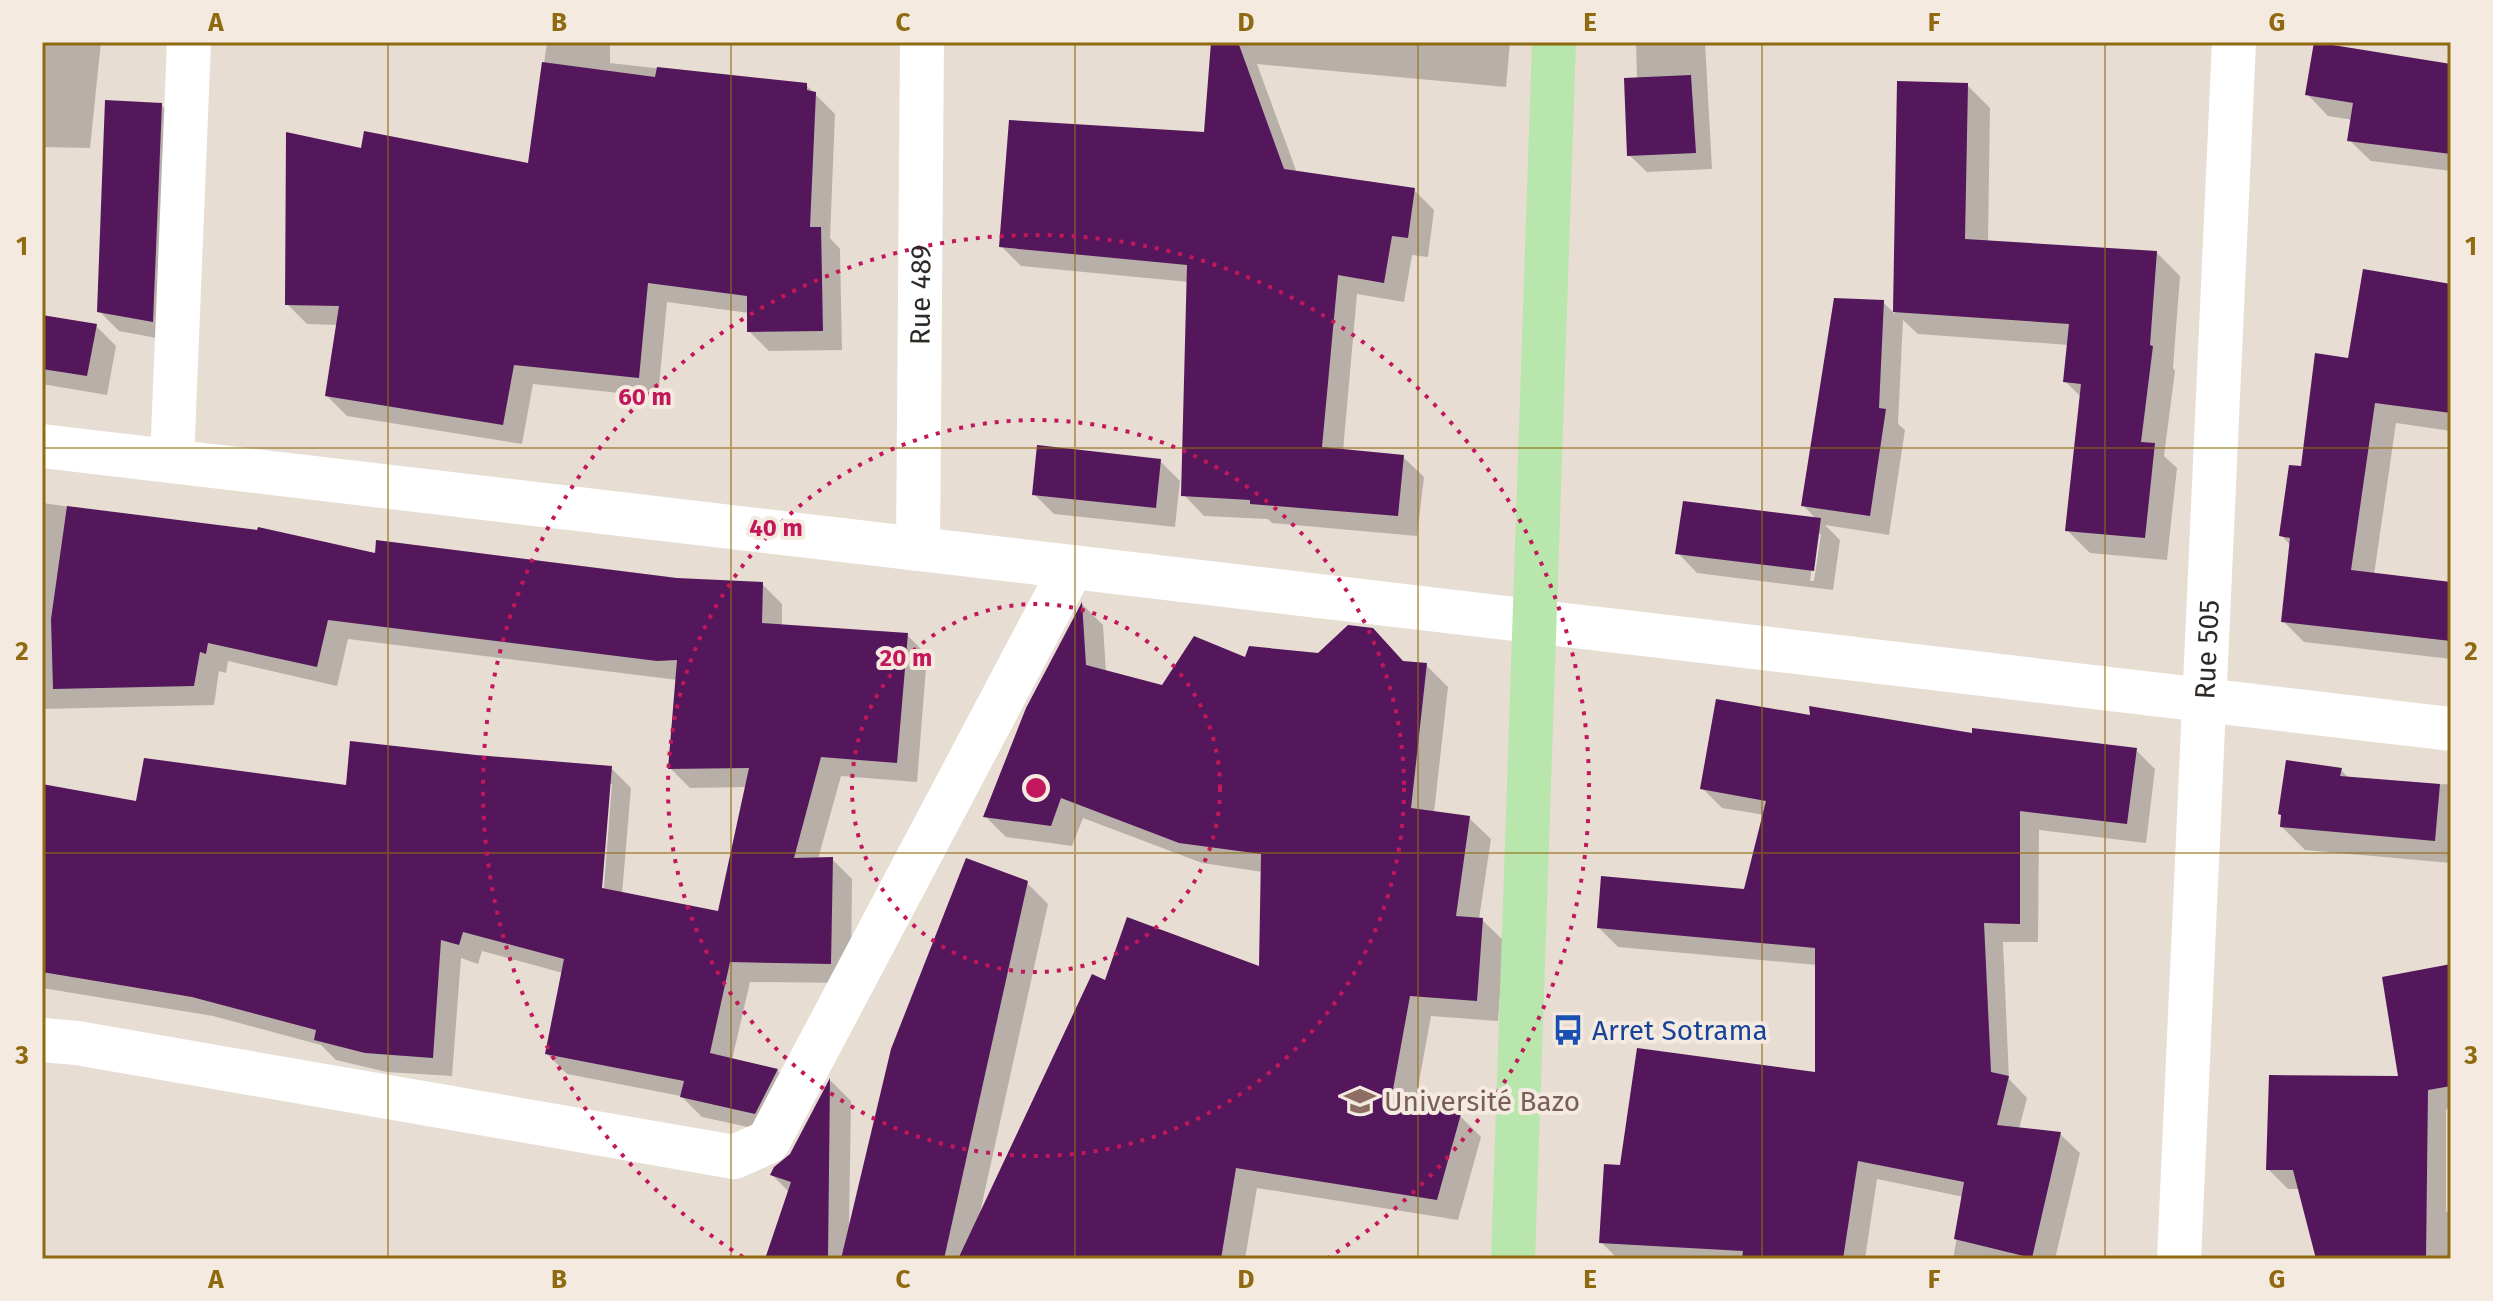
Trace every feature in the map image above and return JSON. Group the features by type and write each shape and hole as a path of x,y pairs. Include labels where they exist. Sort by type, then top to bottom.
{"main road":[{"path":"1513,1259 1554,42"}],"street":[{"path":"172,461 189,42"},
{"name":"Rue 489","path":"918,549 922,42"},
{"name":"Rue 505","path":"2179,1259 2234,42"},
{"path":"42,446 2451,729"},
{"path":"42,1040 77,1043 734,1157 768,1142 1072,567"}],"building":[{"path":"1211,42 1238,42 1284,169 1415,188 1408,238 1392,236 1384,283 1338,275 1322,447 1404,455 1398,516 1181,496 1187,265 999,247 1009,120 1204,132"},
{"path":"2314,42 2451,64 2451,154 2347,141 2353,103 2305,95"},
{"path":"542,62 655,77 657,67 807,83 807,90 816,92 810,227 821,227 823,331 747,332 747,296 648,283 639,378 514,365 503,425 325,396 339,306 285,305 286,132 361,148 364,131 528,163"},
{"path":"1691,75 1696,153 1627,156 1624,78"},
{"path":"1897,81 1968,83 1965,239 2157,251 2150,345 2153,346 2141,442 2155,443 2145,538 2065,531 2081,384 2063,382 2069,324 1893,312"},
{"path":"105,100 162,103 153,322 97,312"},
{"path":"2363,269 2451,284 2451,413 2375,403 2351,570 2451,582 2451,641 2281,622 2290,538 2279,536 2289,465 2301,466 2315,353 2348,358"},
{"path":"1834,298 1884,300 1879,408 1886,409 1870,516 1801,506"},
{"path":"42,315 97,324 87,376 42,369"},
{"path":"1037,445 1161,459 1156,508 1032,495"},
{"path":"1683,501 1821,518 1814,571 1675,554"},
{"path":"67,506 257,530 258,527 375,553 376,540 677,578 763,582 762,623 908,633 897,763 821,757 794,858 833,857 831,964 730,962 710,1053 778,1069 755,1114 680,1097 684,1081 545,1054 564,959 463,932 459,945 441,940 433,1058 365,1053 314,1040 316,1030 192,997 42,972 42,784 136,801 144,758 346,785 350,741 612,766 602,888 718,911 749,768 668,769 677,660 657,661 328,620 317,667 208,643 206,654 200,652 194,686 53,689 51,619"},
{"path":"1082,602 1086,665 1162,685 1194,636 1245,657 1249,646 1318,653 1348,625 1373,628 1403,661 1427,663 1411,808 1470,816 1456,916 1483,918 1477,1001 1410,996 1392,1095 1461,1114 1437,1200 1236,1168 1221,1259 958,1259 1092,974 1105,980 1127,917 1259,966 1261,854 1179,843 1061,798 1051,826 983,817 1026,708"},
{"path":"1716,699 1810,715 1809,706 1972,733 1972,728 2137,748 2127,824 2020,811 2020,924 1984,923 1991,1072 2009,1076 1997,1125 2061,1132 2032,1258 1954,1239 1964,1182 1858,1161 1843,1259 1742,1259 1743,1251 1599,1243 1604,1164 1620,1165 1637,1048 1815,1072 1815,948 1597,928 1601,876 1744,889 1766,801 1700,789"},
{"path":"2286,760 2342,768 2340,776 2440,784 2435,841 2280,827 2281,815 2278,814"},
{"path":"966,858 1028,881 944,1259 841,1259 891,1049"},
{"path":"2451,964 2451,1086 2428,1090 2426,1259 2316,1259 2293,1170 2266,1170 2269,1075 2398,1076 2382,977"},
{"path":"830,1078 828,1259 765,1259 791,1182 770,1175 774,1167 790,1154"}],"place":[{"name":"Arret Sotrama","path":"1568,1030"},
{"name":"Université Bazo","path":"1360,1101"}]}
